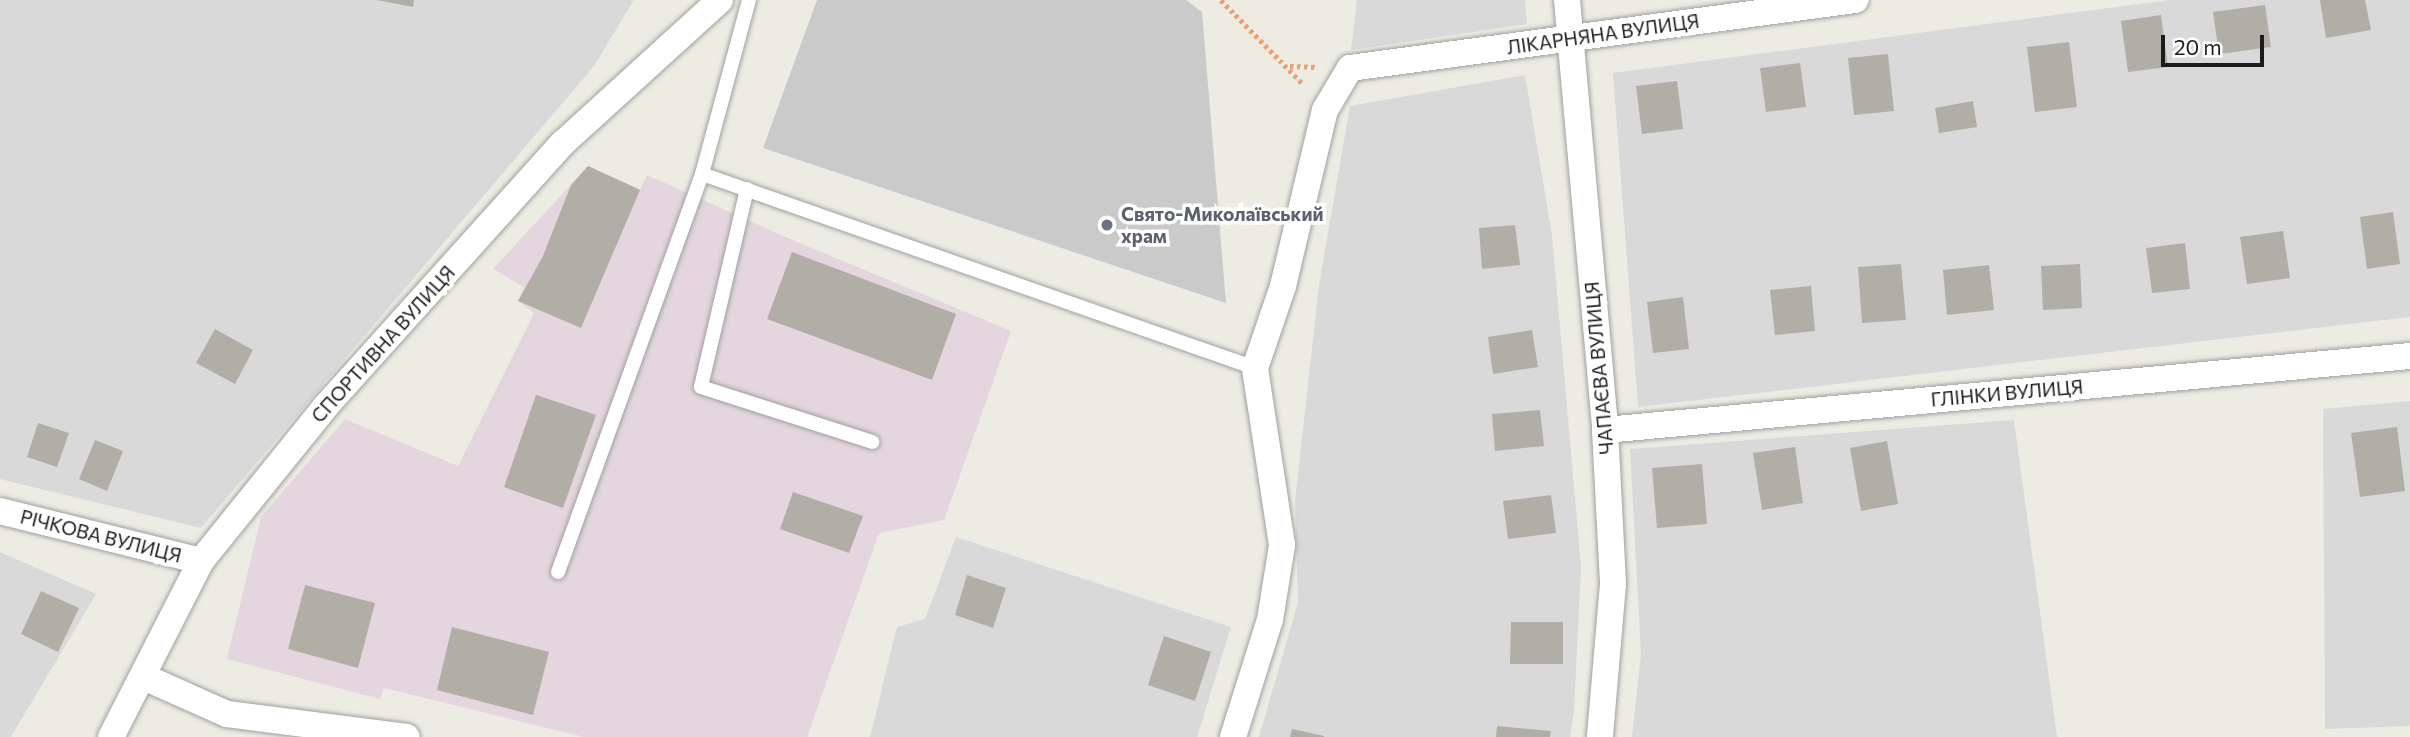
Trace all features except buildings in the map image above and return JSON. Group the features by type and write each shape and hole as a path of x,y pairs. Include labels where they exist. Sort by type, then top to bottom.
{"street":[{"name":"СПОРТИВНА ВУЛИЦЯ","path":"111,737 201,561 326,406 563,143 720,0"},
{"name":"ЧАПАЄВА ВУЛИЦЯ","path":"1567,0 1605,430 1613,583 1600,737"},
{"name":"ЛІКАРНЯНА ВУЛИЦЯ","path":"1325,110 1350,68 1855,0"},
{"path":"1233,737 1270,620 1282,545 1255,368 1283,286 1325,110"},
{"name":"ГЛІНКИ ВУЛИЦЯ","path":"1605,430 2410,356"},
{"name":"РІЧКОВА ВУЛИЦЯ","path":"0,511 201,561"},
{"path":"144,677 227,714 407,737"}],"lane":[{"path":"558,572 702,174 749,0"},
{"path":"702,174 1255,368"},
{"path":"747,189 701,387 872,442"}],"path":[{"path":"1221,0 1289,66 1325,110"}],"shaded area":[{"path":"0,0 634,0 594,66 201,528 0,479"},
{"name":"Свято-Миколаївський храм","path":"817,0 1186,0 1202,12 1226,303 763,148"},
{"path":"1357,0 1525,0 1527,24 1351,50"},
{"path":"2170,0 2410,0 2410,317 1638,407 1613,73"},
{"path":"1525,75 1552,235 1581,567 1574,712 1570,737 1259,737 1298,602 1295,501 1319,285 1350,106"},
{"path":"588,166 640,189 647,175 790,239 1011,331 944,520 879,533 807,737 584,737 384,688 380,699 227,659 261,517 345,419 458,466 534,313 518,301 524,287 493,269"},
{"path":"2410,401 2410,726 2325,729 2323,409"},
{"path":"2014,420 2057,737 1632,737 1641,654 1630,449"},
{"path":"956,537 1231,627 1197,737 870,737 897,627 925,619"},
{"path":"0,552 96,594 11,737 0,737"}],"place":[{"name":"Свято-Миколаївський храм","path":"1107,225"}]}
